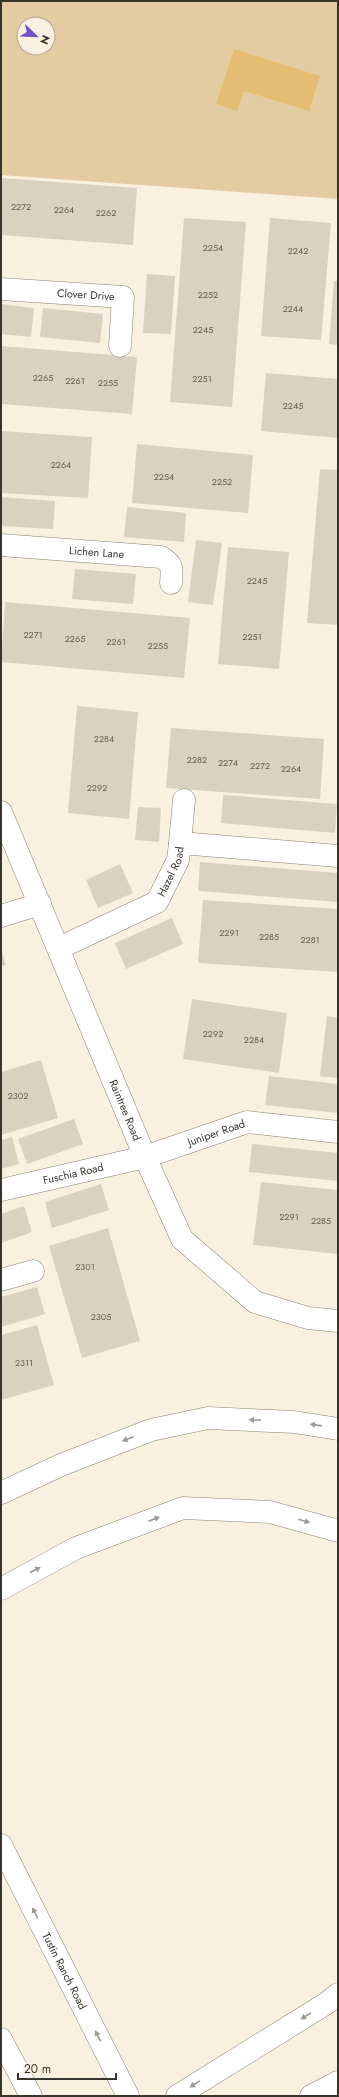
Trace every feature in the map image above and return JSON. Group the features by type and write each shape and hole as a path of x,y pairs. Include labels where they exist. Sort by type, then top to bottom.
{"main road":[{"name":"Clover Drive","path":"1,289 123,298 120,346"},
{"name":"Lichen Lane","path":"1,545 161,557 169,562 172,568 171,582"},
{"path":"180,843 184,800"},
{"name":"Raintree Road","path":"1,812 145,1157 182,1240 255,1302 308,1318 338,1322"},
{"name":"Hazel Road","path":"59,948 157,902 178,860 180,843 338,856"},
{"path":"1,916 40,904"},
{"name":"Juniper Road","path":"145,1157 247,1122 338,1132"},
{"name":"Fuschia Road","path":"1,1190 145,1157"},
{"path":"1,1280 33,1271"},
{"path":"1,1493 61,1465 151,1430 208,1418 294,1422 338,1428"},
{"path":"1,1589 76,1548 183,1508 270,1512 338,1531"},
{"name":"Tustin Ranch Road","path":"1,1845 128,2096"},
{"path":"177,2096 327,2003 338,1994"},
{"path":"1,2039 31,2096"},
{"path":"311,2096 338,2082"}],"shaded area":[{"path":"1,1 338,1 338,199 1,175"},
{"path":"234,49 320,76 309,111 244,91 237,111 216,104"}],"building":[{"path":"1,178 137,188 133,245 1,235"},
{"path":"184,218 246,222 232,407 170,402"},
{"path":"270,218 331,223 321,340 261,336"},
{"path":"147,274 175,276 171,334 143,333"},
{"path":"334,281 338,281 338,345 329,344"},
{"path":"1,304 34,308 31,337 1,334"},
{"path":"43,308 103,314 100,343 40,337"},
{"path":"1,346 137,357 132,414 1,404"},
{"path":"266,373 338,379 338,438 261,431"},
{"path":"1,431 92,437 88,498 1,493"},
{"path":"137,444 253,455 248,513 132,503"},
{"path":"320,469 338,470 338,625 307,623"},
{"path":"1,497 55,501 53,529 1,526"},
{"path":"127,507 186,513 184,542 124,537"},
{"path":"196,540 222,543 213,605 188,602"},
{"path":"228,547 289,552 279,669 218,664"},
{"path":"75,569 136,574 133,604 72,599"},
{"path":"5,602 190,618 184,678 1,662"},
{"path":"77,706 138,712 129,819 68,813"},
{"path":"171,728 324,739 320,799 166,788"},
{"path":"223,795 337,804 335,833 221,823"},
{"path":"138,807 161,808 159,842 135,840"},
{"path":"200,862 338,873 338,902 198,891"},
{"path":"120,864 133,893 98,908 86,880"},
{"path":"203,900 338,909 338,972 198,963"},
{"path":"172,918 183,944 126,969 115,943"},
{"path":"1,949 6,965 1,966"},
{"path":"192,999 287,1013 279,1073 183,1059"},
{"path":"327,1016 338,1018 338,1078 320,1076"},
{"path":"41,1060 58,1118 1,1135 1,1072"},
{"path":"269,1076 338,1084 338,1113 265,1105"},
{"path":"74,1119 83,1144 27,1164 18,1139"},
{"path":"12,1137 19,1164 1,1169 1,1140"},
{"path":"252,1144 338,1153 338,1181 249,1172"},
{"path":"261,1182 338,1190 338,1254 253,1245"},
{"path":"101,1184 109,1210 52,1228 45,1202"},
{"path":"24,1206 32,1232 1,1243 1,1214"},
{"path":"108,1228 140,1341 82,1358 49,1246"},
{"path":"37,1287 45,1314 1,1327 1,1297"},
{"path":"37,1325 54,1385 1,1400 1,1335"}]}
